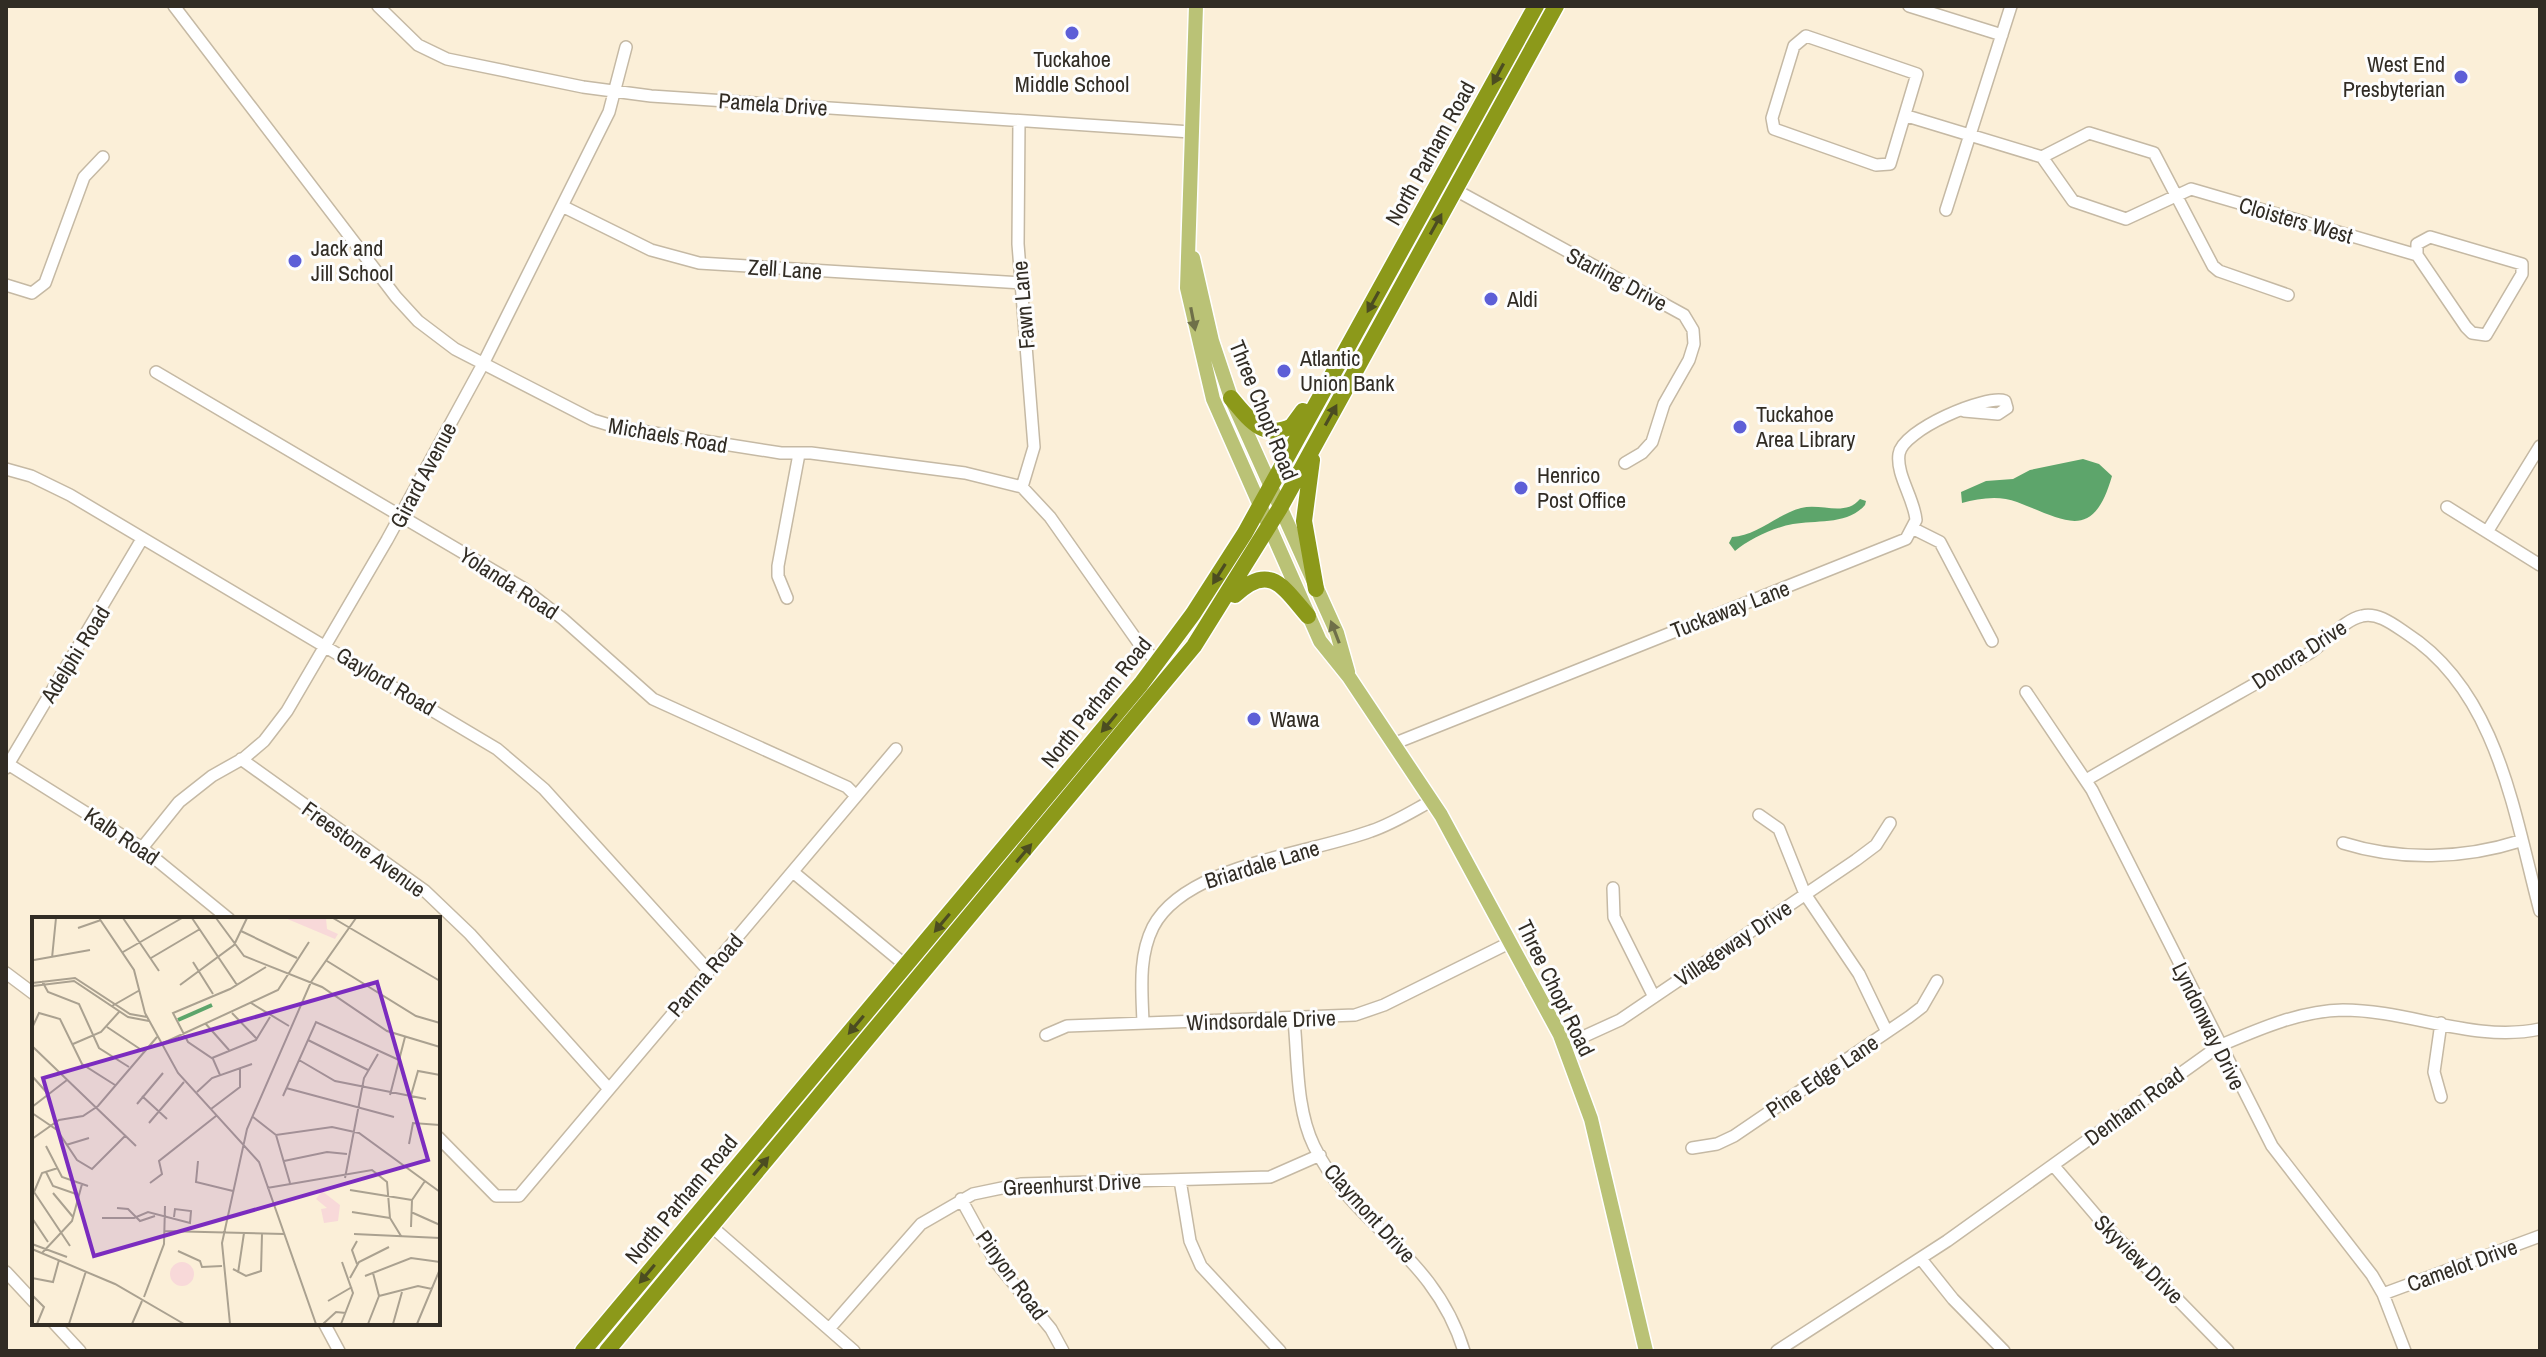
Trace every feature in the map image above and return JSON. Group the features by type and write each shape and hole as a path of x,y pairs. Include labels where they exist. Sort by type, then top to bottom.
{"highway":[{"name":"North Parham Road","path":"583,1351 1158,663 1215,582 1271,488 1536,6"},
{"name":"North Parham Road","path":"607,1351 1172,675 1219,609 1269,529 1556,6"},
{"path":"1231,398 1260,428 1274,432 1287,429 1296,423 1319,382 1342,358"},
{"path":"1315,445 1304,521 1316,589"},
{"path":"1219,609 1248,583 1261,579 1282,585 1308,616"},
{"path":"697,1215 711,1226"}],"main road":[{"name":"Three Chopt Road","path":"1196,6 1187,288 1200,351 1219,416 1320,641 1349,677 1431,801 1563,1046 1591,1119 1646,1351"},
{"name":"Three Chopt Road","path":"1189,242 1212,341 1231,398 1337,633 1349,677"}],"street":[{"name":"Michaels Road","path":"174,6 396,297 433,335 483,364 572,411 616,427 799,454 965,473 1022,487"},
{"name":"Pamela Drive","path":"378,6 418,45 447,59 615,91 1191,132"},
{"path":"1909,6 2002,35"},
{"path":"1946,210 2011,6"},
{"path":"1806,36 1915,72 1918,78 1907,116 1894,159 1886,166 1777,132 1771,124 1794,46 1806,36"},
{"name":"Girard Avenue","path":"142,848 187,795 241,759 276,727 326,645 483,364 609,112 626,47"},
{"path":"1907,116 2042,157 2093,133 2154,153 2219,271 2288,295"},
{"name":"Fawn Lane","path":"1019,121 1016,197 1034,447 1022,487"},
{"path":"6,285 32,293 47,280 84,177 103,157"},
{"name":"Cloisters West","path":"2042,157 2073,201 2126,219 2191,189 2417,255"},
{"name":"Starling Drive","path":"1439,181 1684,315 1693,330 1694,344 1689,360 1664,404 1652,442 1642,453 1625,463"},
{"name":"Zell Lane","path":"562,206 651,250 699,263 1021,283"},
{"path":"2430,237 2522,264 2524,268 2491,330 2479,335 2466,327 2417,255 2417,244 2430,237"},
{"name":"Yolanda Road","path":"156,372 401,515 545,604 653,699 847,787 856,796"},
{"path":"1964,411 1918,429 1903,442 1899,460 1914,504 1914,529 1940,542 1992,641"},
{"path":"2487,532 2535,465 2540,446"},
{"path":"787,598 778,576 778,566 799,454"},
{"name":"Gaylord Road","path":"6,469 54,486 464,728 522,768 708,970"},
{"path":"1022,487 1050,517 1138,642 1172,675"},
{"path":"2447,507 2540,565"},
{"name":"Tuckaway Lane","path":"1393,744 1901,542 1914,529"},
{"name":"Adelphi Road","path":"7,766 142,539"},
{"name":"Donora Drive","path":"2086,780 2312,652 2350,621 2369,615 2383,618 2427,649 2470,699 2496,755 2540,911"},
{"name":"Lyndonway Drive","path":"2026,692 2086,780 2272,1146 2312,1202 2358,1255 2383,1294 2405,1351"},
{"name":"Parma Road","path":"440,1139 489,1191 500,1198 512,1199 529,1188 708,970 896,749"},
{"name":"Freestone Avenue","path":"241,759 425,891 470,934 609,1089"},
{"name":"Kalb Road","path":"7,766 142,848 227,917"},
{"name":"Briardale Lane","path":"1143,1023 1144,950 1154,926 1176,898 1208,880 1369,832 1431,801"},
{"path":"1759,815 1779,829 1805,894 1859,974 1887,1032"},
{"name":"Villageway Drive","path":"1563,1046 1597,1033 1654,997 1876,845 1890,823"},
{"path":"2343,843 2376,851 2443,855 2492,850 2520,841"},
{"path":"793,872 920,977"},
{"path":"1613,888 1614,917 1654,997"},
{"name":"Windsordale Drive","path":"1046,1035 1067,1026 1337,1018 1370,1011 1509,943"},
{"path":"6,973 32,992"},
{"name":"Pine Edge Lane","path":"1692,1148 1717,1144 1734,1136 1887,1032 1922,1007 1937,981"},
{"name":"Denham Road","path":"1785,1349 1921,1259 2219,1046 2276,1023 2325,1011 2365,1012 2515,1033 2540,1029"},
{"name":"Claymont Drive","path":"1294,1020 1304,1113 1320,1155 1341,1186 1433,1284 1452,1317 1464,1351"},
{"path":"2441,1023 2434,1072 2441,1097"},
{"name":"Greenhurst Drive","path":"829,1329 921,1224 961,1199 988,1189 1021,1184 1270,1177 1320,1155"},
{"name":"Skyview Drive","path":"2053,1165 2100,1220 2228,1351"},
{"path":"1180,1180 1190,1241 1201,1266 1280,1351"},
{"name":"Pinyon Road","path":"961,1199 995,1261 1051,1329 1063,1351"},
{"path":"711,1226 854,1351"},
{"name":"Camelot Drive","path":"2383,1294 2540,1236"},
{"path":"1921,1259 1953,1299 2004,1351"},
{"path":"6,1272 32,1300"},
{"path":"56,1325 80,1351"},
{"path":"325,1325 339,1351"}],"shaded area":[{"path":"2083,459 2099,464 2112,476 2096,511 2086,518 2075,521 2063,519 2004,498 1962,503 1961,492 1986,481 2013,479 2030,470"},
{"path":"1860,499 1866,501 1865,505 1850,516 1778,528 1735,551 1729,543 1732,537 1750,533 1801,508 1847,507"}],"place":[{"name":"Tuckahoe Middle School","path":"1072,33"},
{"name":"West End Presbyterian","path":"2461,77"},
{"name":"Jack and Jill School","path":"295,261"},
{"name":"Aldi","path":"1491,299"},
{"name":"Atlantic Union Bank","path":"1284,371"},
{"name":"Tuckahoe Area Library","path":"1740,427"},
{"name":"Henrico Post Office","path":"1521,488"},
{"name":"Wawa","path":"1254,719"}]}
